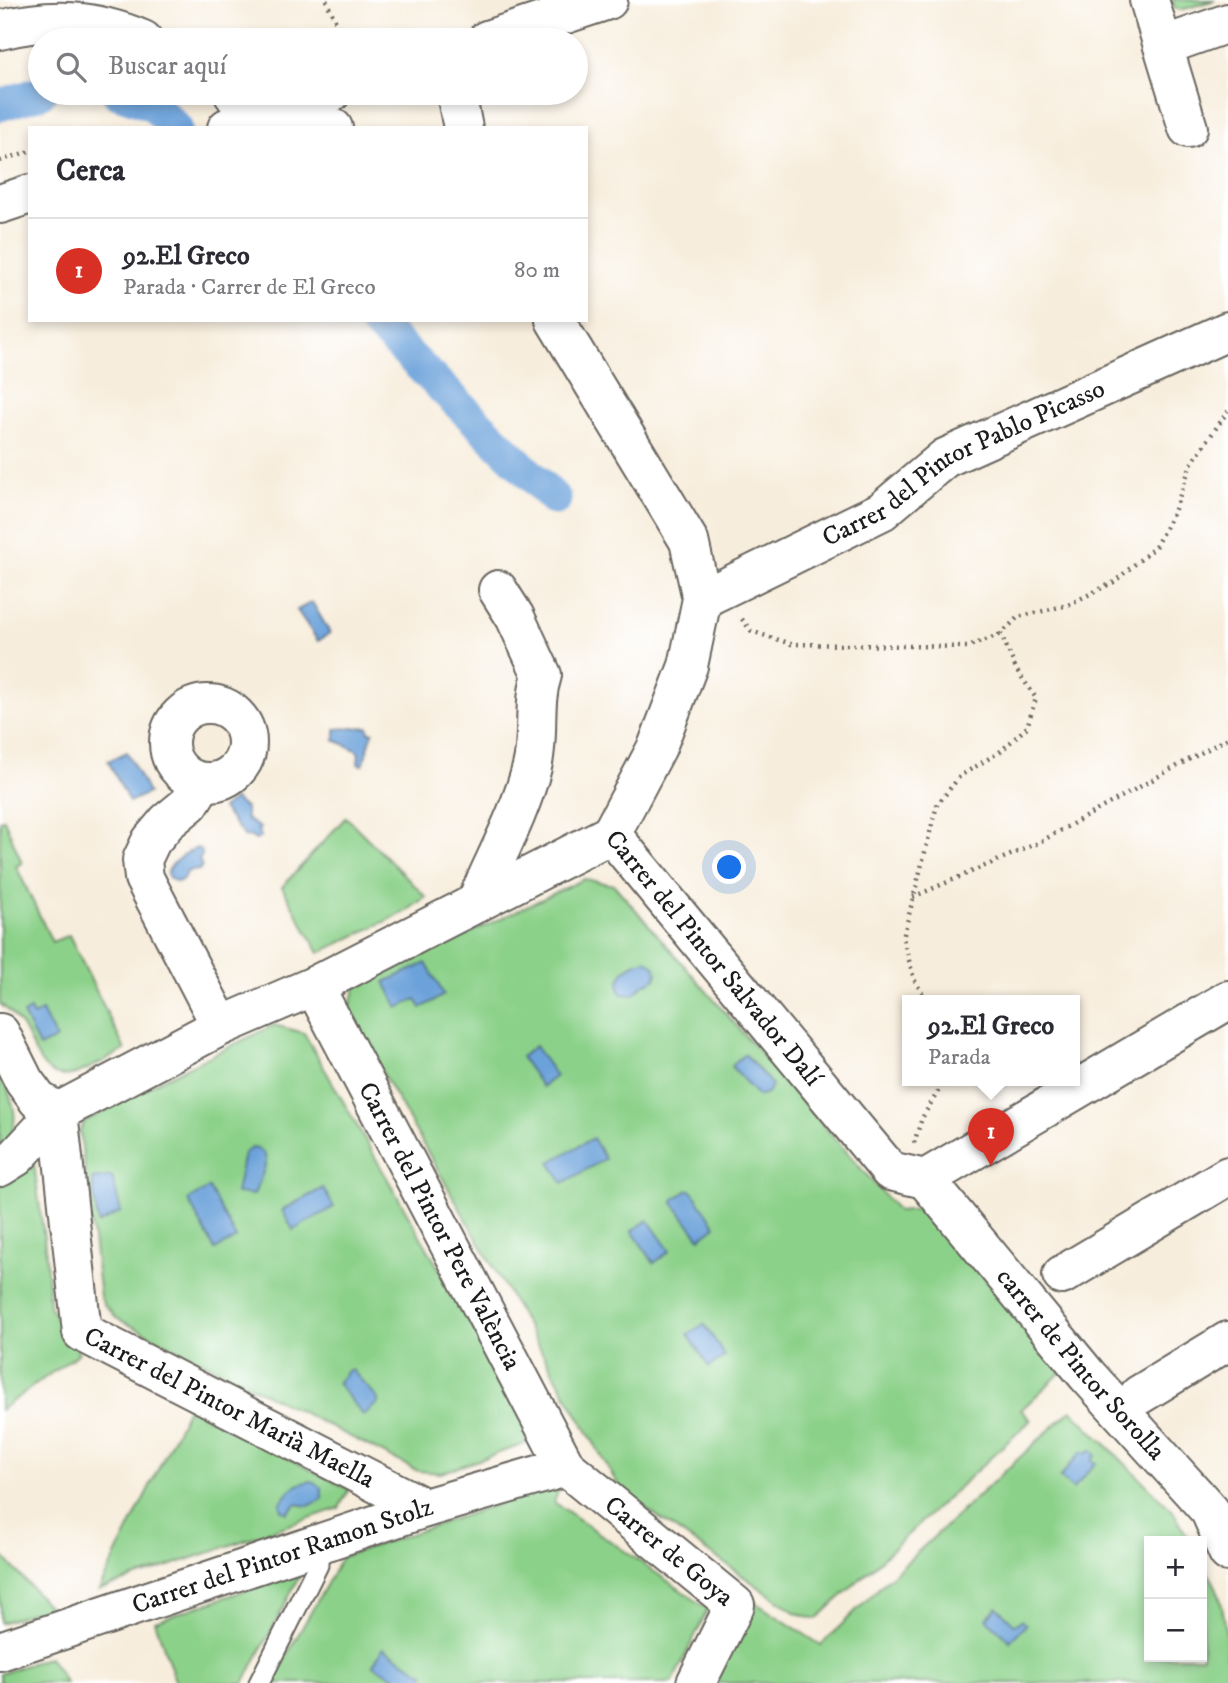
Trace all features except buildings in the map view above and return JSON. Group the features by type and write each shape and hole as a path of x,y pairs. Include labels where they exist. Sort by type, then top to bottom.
{"street":[{"path":"523,28 608,0"},
{"path":"1149,0 1188,128"},
{"path":"0,30 31,22 62,20 92,23 107,28"},
{"path":"1163,46 1228,23"},
{"path":"237,116 282,105"},
{"path":"458,105 463,126"},
{"path":"237,116 325,126"},
{"path":"0,204 28,195"},
{"name":"Carrer del Pintor Salvador Dalí","path":"556,322 689,541 711,595 657,747 611,834 890,1171 917,1177"},
{"name":"Carrer del Pintor Pablo Picasso","path":"711,595 881,511 945,458 1228,331"},
{"path":"476,902 520,808 533,764 536,692 542,675 515,617 498,590"},
{"path":"203,782 190,803 167,822 151,841 142,860 144,878 220,1026"},
{"path":"0,1167 16,1157 58,1112 220,1026 314,986 611,834"},
{"name":"Carrer del Pintor Pere València","path":"314,986 566,1467"},
{"path":"1080,1084 1228,1000"},
{"path":"0,1033 31,1091 38,1100 58,1112"},
{"path":"917,1177 1077,1086"},
{"name":"Carrer del Pintor Marià Maella","path":"58,1112 82,1332 425,1508"},
{"path":"1062,1275 1228,1176"},
{"name":"carrer de Pintor Sorolla","path":"917,1177 1087,1375 1210,1511 1228,1552"},
{"path":"1139,1395 1228,1340"},
{"name":"Carrer del Pintor Ramon Stolz","path":"0,1651 425,1508 566,1467"},
{"name":"Carrer de Goya","path":"566,1467 735,1605 696,1683"}],"lane":[{"path":"259,1683 318,1565 318,1544"}],"path":[{"path":"326,0 339,28"},
{"path":"0,161 28,152"},
{"path":"711,595 751,631 790,644 967,647 1000,634 1018,617 1068,605 1114,582 1155,547 1174,512 1191,464 1228,411"},
{"path":"923,995 914,979 903,937 937,805 960,776 1001,751 1027,727 1037,698 1016,669 1000,634"},
{"path":"912,898 1036,844 1228,738"},
{"path":"917,1177 912,1149 922,1118 941,1086"}],"green space":[{"path":"1171,0 1215,0 1181,10 1175,8"},
{"path":"346,817 426,897 405,912 319,953 282,887"},
{"path":"4,819 22,863 16,866 52,942 69,935 125,1050 75,1074 64,1076 47,1069 41,1063 21,1025 0,1004 0,821"},
{"path":"584,879 614,885 898,1211 919,1209 1073,1361 1021,1410 1031,1420 817,1619 796,1613 622,1492 348,1013 356,987"},
{"path":"274,1025 304,1033 532,1431 525,1444 441,1473 418,1471 116,1318 104,1305 100,1297 80,1131 84,1122 161,1080"},
{"path":"0,1071 12,1100 15,1120 8,1139 0,1146"},
{"path":"34,1164 46,1253 49,1306 79,1353 0,1410 0,1177"},
{"path":"188,1408 349,1489 339,1508 99,1590"},
{"path":"1071,1410 1173,1511 1187,1536 1144,1536 1144,1662 1207,1662 1207,1571 1220,1597 1225,1621 1227,1683 715,1683 753,1601 821,1645"},
{"path":"549,1487 560,1487 554,1502 708,1609 672,1683 271,1683 342,1557"},
{"path":"0,1553 49,1607 0,1623"},
{"path":"302,1571 244,1683 176,1683 155,1621"},
{"path":"49,1657 66,1683 0,1683 0,1674"}],"water":[{"path":"312,602 330,633 318,641 297,610"},
{"path":"368,727 369,732 373,732 363,765 358,764 359,754 335,740 335,729"},
{"path":"127,752 148,793 129,802 108,761"},
{"path":"234,799 246,809 246,819 260,828 258,830 261,836 256,840 245,837 222,809"},
{"path":"197,848 201,850 202,856 199,859 202,866 199,870 188,871 178,882 170,879 167,874 172,865"},
{"path":"646,960 655,966 655,979 643,985 633,995 621,994 619,981 624,971"},
{"path":"426,963 444,995 421,1008 416,999 398,1008 385,982"},
{"path":"30,1010 33,1016 42,1011 56,1039 39,1047 23,1014"},
{"path":"535,1046 556,1076 542,1087 521,1057"},
{"path":"745,1054 772,1085 767,1093 758,1096 732,1067"},
{"path":"593,1138 605,1159 563,1183 550,1162"},
{"path":"252,1148 264,1154 266,1160 263,1173 254,1195 236,1193 244,1153"},
{"path":"112,1176 121,1212 98,1224 92,1179"},
{"path":"209,1188 236,1238 215,1250 188,1200"},
{"path":"323,1188 334,1207 293,1230 282,1210"},
{"path":"691,1190 716,1226 700,1238 673,1203 673,1200"},
{"path":"648,1220 670,1251 654,1263 632,1231"},
{"path":"704,1324 725,1356 709,1367 688,1334"},
{"path":"348,1370 352,1370 378,1399 378,1403 363,1415 337,1383"},
{"path":"1090,1450 1096,1455 1092,1460 1096,1463 1073,1489 1060,1477 1082,1451 1086,1454"},
{"path":"312,1481 322,1488 322,1499 309,1506 296,1504 287,1513 282,1510 280,1504 289,1491 301,1483"},
{"path":"997,1607 1015,1625 1021,1620 1026,1625 1010,1641 986,1619"},
{"path":"383,1648 425,1674 419,1683 404,1683 373,1665"}],"waterway":[{"path":"0,105 28,97"},
{"path":"153,105 174,126"},
{"path":"375,322 555,499"}],"place":[{"name":"92.El Greco","path":"991,1166"}]}
